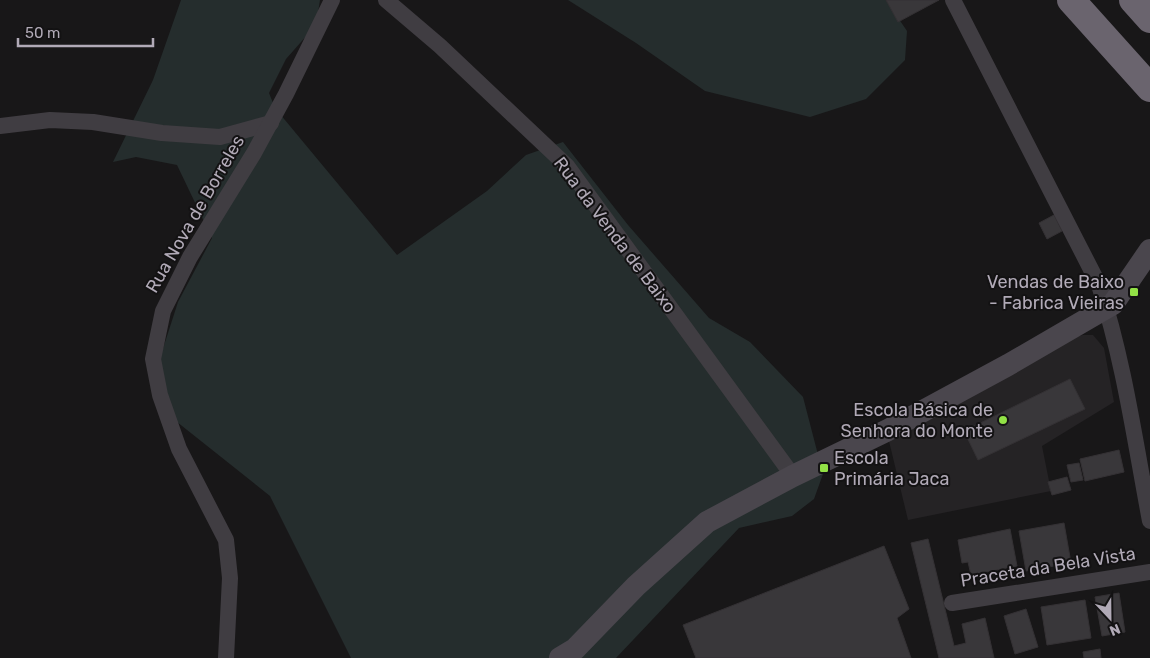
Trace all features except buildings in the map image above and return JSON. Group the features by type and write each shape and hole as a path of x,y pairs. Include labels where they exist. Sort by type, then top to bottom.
{"highway":[{"path":"1071,0 1150,88"},
{"path":"1133,0 1150,20"}],"street":[{"name":"Rua Nova de Borreles","path":"226,658 230,578 226,540 179,449 160,395 153,358 162,311 190,257 271,123 332,0"},
{"name":"Rua da Venda de Baixo","path":"386,0 440,46 566,166 793,476"},
{"path":"953,0 1099,285 1128,402 1150,521"},
{"path":"0,126 50,120 93,122 162,133 220,137 271,123"},
{"path":"560,658 575,649 636,586 707,522 793,476 888,430 1008,365 1113,304 1150,250"},
{"name":"Praceta da Bela Vista","path":"952,602 1150,572"}],"shaded area":[{"path":"181,0 320,0 316,25 286,59 269,93 275,108 397,255 487,191 526,155 563,142 628,225 709,318 750,342 803,397 823,474 814,499 792,516 739,528 616,658 351,658 270,496 172,418 158,364 178,302 212,238 177,165 136,157 113,162 153,80"},
{"path":"568,0 886,0 907,31 905,60 866,99 810,117 705,91 636,43"},
{"name":"Escola Básica de Senhora do Monte","path":"1093,335 1104,348 1114,402 1042,446 1051,491 908,520 888,437 1075,337"}],"place":[{"name":"Vendas de Baixo - Fabrica Vieiras","path":"1134,292"},
{"name":"Escola Básica de Senhora do Monte","path":"1003,420"},
{"name":"Escola Primária Jaca","path":"824,468"}]}
